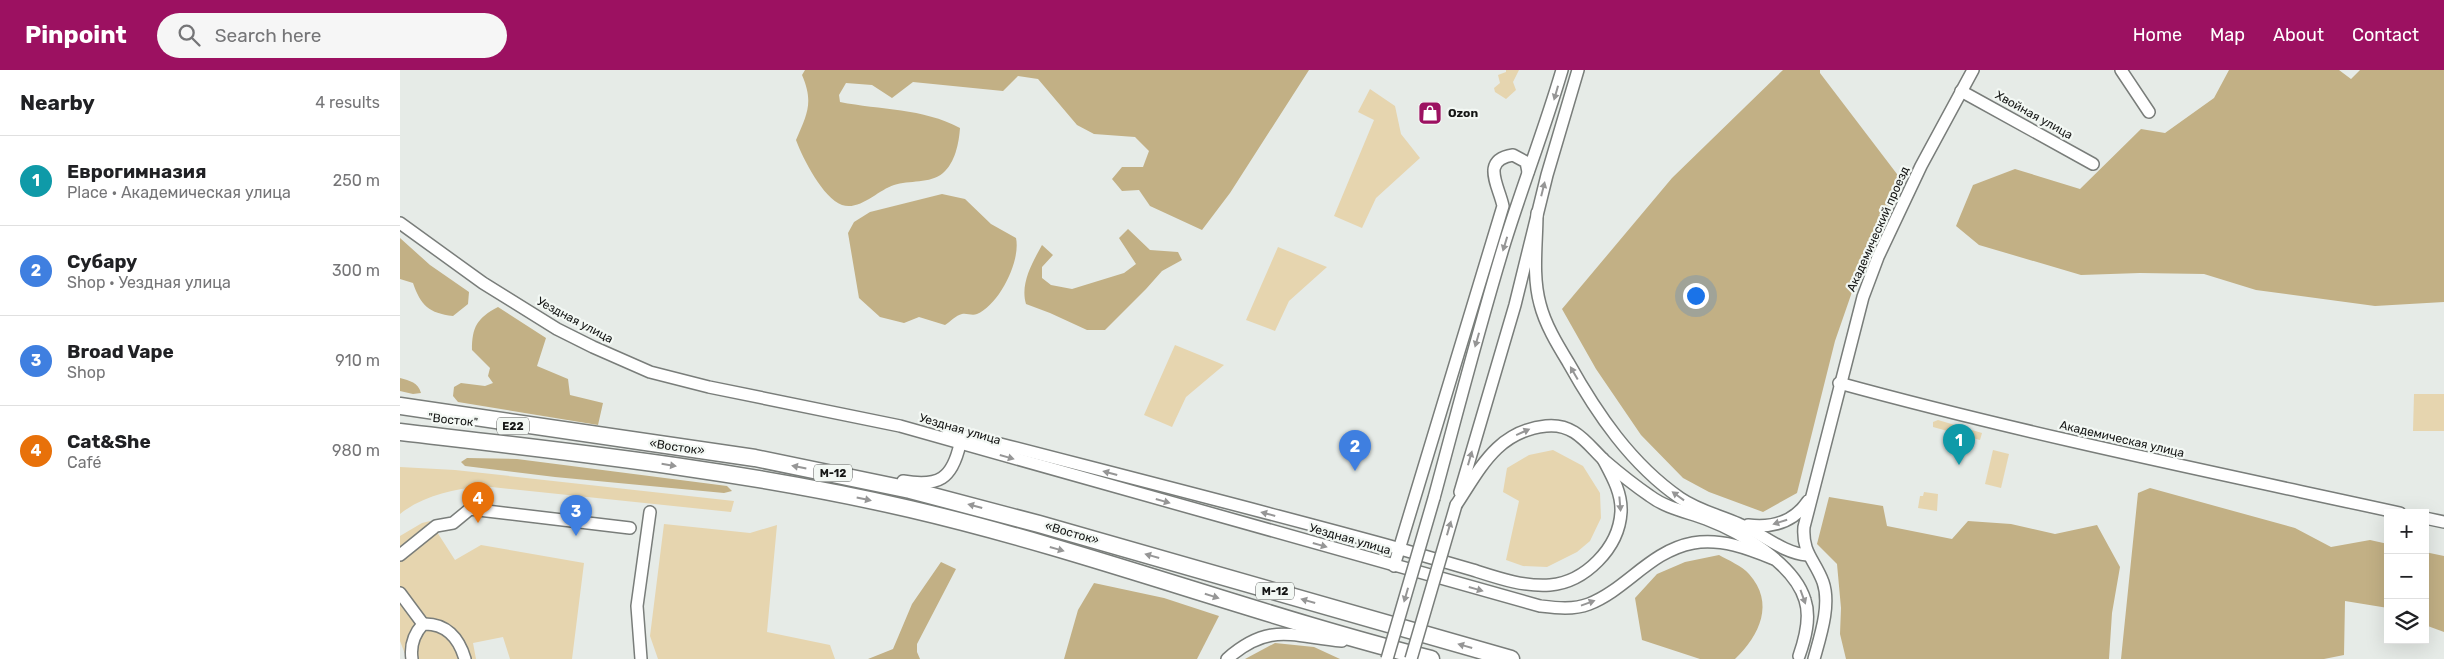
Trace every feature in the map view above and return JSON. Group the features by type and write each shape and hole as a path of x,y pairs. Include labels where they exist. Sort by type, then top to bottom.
{"highway":[{"path":"400,406 625,439"},
{"name":"\"Восток\"","path":"400,414 625,439"},
{"path":"400,432 621,457"},
{"name":"«Восток»","path":"625,439 755,458 910,490 1039,524 1512,659"},
{"path":"400,443 423,442 621,457"},
{"name":"«Восток»","path":"621,457 818,490 944,518 1431,659"}],"street":[{"path":"1387,659 1504,246 1549,115 1562,70"},
{"path":"1411,659 1515,305 1537,213 1578,70"},
{"name":"Академический проезд","path":"1807,555 1804,544 1804,527 1862,297 1878,256 1921,166 1972,70"},
{"path":"2121,70 2149,112"},
{"name":"Хвойная улица","path":"1961,91 2093,164"},
{"path":"1520,157 1530,152 1540,140"},
{"path":"1394,566 1503,206 1494,177 1495,164 1506,156 1513,155 1520,157 1526,162 1528,172"},
{"path":"1537,213 1536,280 1540,304 1562,352 1587,395 1619,441 1658,480 1680,498 1704,512 1738,523 1795,554 1807,555 1823,583 1823,623 1814,659"},
{"name":"Уездная улица","path":"400,223 483,283 557,329 593,348 650,372 709,387 961,440 1394,566 1540,606 1567,608 1589,604 1652,561 1673,549 1695,543 1737,545 1774,560"},
{"name":"Академическая улица","path":"1839,383 2053,438 2384,510"},
{"path":"1456,505 1482,463 1494,450 1512,437 1530,429 1548,426 1569,430 1587,440 1603,459 1651,497 1739,535 1786,568 1798,584 1805,600 1808,615 1805,639 1798,657"},
{"path":"840,475 868,476 927,483 945,476 955,465 961,440"},
{"name":"Уездная улица","path":"961,440 984,440 1399,549 1510,581 1536,586 1567,582 1582,574 1596,563 1616,532 1621,513 1619,492 1603,459"},
{"path":"1705,519 1758,526 1776,524 1800,512 1812,496"},
{"path":"400,555 436,526 453,523 470,509 630,528"},
{"path":"642,659 636,606 650,512"},
{"path":"2429,519 2444,522"},
{"path":"400,593 423,624"},
{"path":"1798,657 1823,623"},
{"path":"412,659 411,649 416,632 423,624 436,624 446,630 461,646 465,659"},
{"path":"1227,659 1250,642 1278,633 1298,633 1346,641 1359,639"}],"shaded area":[{"path":"805,70 1309,70 1230,193 1202,230 1150,206 1139,190 1122,191 1112,179 1122,167 1143,167 1149,151 1135,137 1094,134 1077,125 1038,79 1018,76 1003,91 913,82 892,98 872,85 846,83 839,95 840,102 916,113 946,121 960,128 951,164 943,173 932,179 894,185 862,203 849,206 842,205 828,195 814,177 796,140 808,108 808,93 802,75"},
{"path":"1506,70 1519,70 1513,82 1516,90 1506,99 1495,92 1494,88 1500,83 1498,75 1506,72"},
{"path":"1783,70 1820,70 1820,73 1900,178 1878,237 1852,292 1835,341 1797,493 1763,512 1709,492 1683,478 1641,435 1596,369 1562,309 1672,178"},
{"path":"2229,70 2339,70 2351,79 2360,70 2444,70 2444,302 2375,306 2256,290 2204,274 2140,273 2081,275 1979,245 1956,226 1973,185 2015,169 2080,189 2141,129 2165,133 2214,98"},
{"path":"1370,89 1395,106 1401,134 1420,158 1376,198 1362,228 1334,216 1374,120 1358,112"},
{"path":"942,194 965,199 991,224 1016,238 1015,258 1007,281 993,302 985,309 975,315 964,314 955,317 945,325 919,317 904,323 880,317 859,298 848,233 854,222 870,212"},
{"path":"1128,229 1150,250 1178,252 1182,260 1162,271 1105,330 1087,330 1026,304 1026,281 1031,266 1042,245 1053,255 1042,267 1042,278 1051,285 1072,289 1124,273 1136,264 1119,238"},
{"path":"400,238 430,265 469,292 468,304 453,316 438,313 427,307 419,297 413,283 400,279"},
{"path":"1278,247 1327,267 1289,301 1275,331 1246,320"},
{"path":"498,307 546,338 537,366 568,379 570,395 603,403 598,425 458,402 453,396 454,387 461,383 485,386 493,383 488,376 490,368 472,350 472,342 477,324 485,315"},
{"path":"1175,345 1224,365 1186,397 1172,427 1144,415"},
{"path":"400,378 416,384 421,393 413,394 400,391"},
{"path":"2414,394 2444,394 2444,431 2413,431"},
{"path":"1938,420 1982,433 1980,440 1933,427 1933,422"},
{"path":"1553,450 1583,466 1600,493 1601,518 1590,541 1577,552 1547,567 1523,566 1506,560 1519,501 1503,492 1507,468 1529,455"},
{"path":"1993,450 2009,454 2001,488 1985,484"},
{"path":"467,458 517,459 727,486 732,491 724,493 555,477 465,466 461,462"},
{"path":"400,467 455,470 734,501 731,512 482,486 439,494 419,502 400,514"},
{"path":"2150,488 2295,528 2331,547 2370,540 2384,543 2384,607 2345,601 2344,655 2324,659 2121,659 2138,493"},
{"path":"1924,492 1938,494 1937,511 1918,508 1920,496 1923,496"},
{"path":"1829,497 1883,506 1887,526 1952,539 1968,521 2011,524 2055,534 2097,525 2120,567 2112,613 2109,659 1846,659 1840,634 1841,608 1837,564 1817,544"},
{"path":"430,521 431,523 400,552 400,536 422,523"},
{"path":"664,524 750,533 777,525 767,632 830,645 835,659 658,659 650,636"},
{"path":"437,532 455,560 481,545 584,563 572,659 510,659 503,637 473,643 476,659 407,659 400,641 400,559"},
{"path":"2429,553 2444,556 2444,632 2429,626"},
{"path":"1719,555 1746,571 1757,585 1761,596 1763,607 1761,618 1757,629 1744,650 1735,659 1700,659 1642,640 1635,598 1657,574 1685,562"},
{"path":"941,562 956,569 917,644 917,652 920,659 868,659 893,649 912,604"},
{"path":"1094,583 1164,598 1219,616 1197,659 1064,659 1078,610"},
{"path":"1275,643 1314,647 1340,659 1245,659"}],"place":[{"name":"Ozon","path":"1430,113"},
{"name":"Еврогимназия","path":"1959,465"},
{"name":"Субару","path":"1355,471"},
{"name":"Cat&She","path":"478,523"},
{"name":"Broad Vape","path":"576,536"}]}
